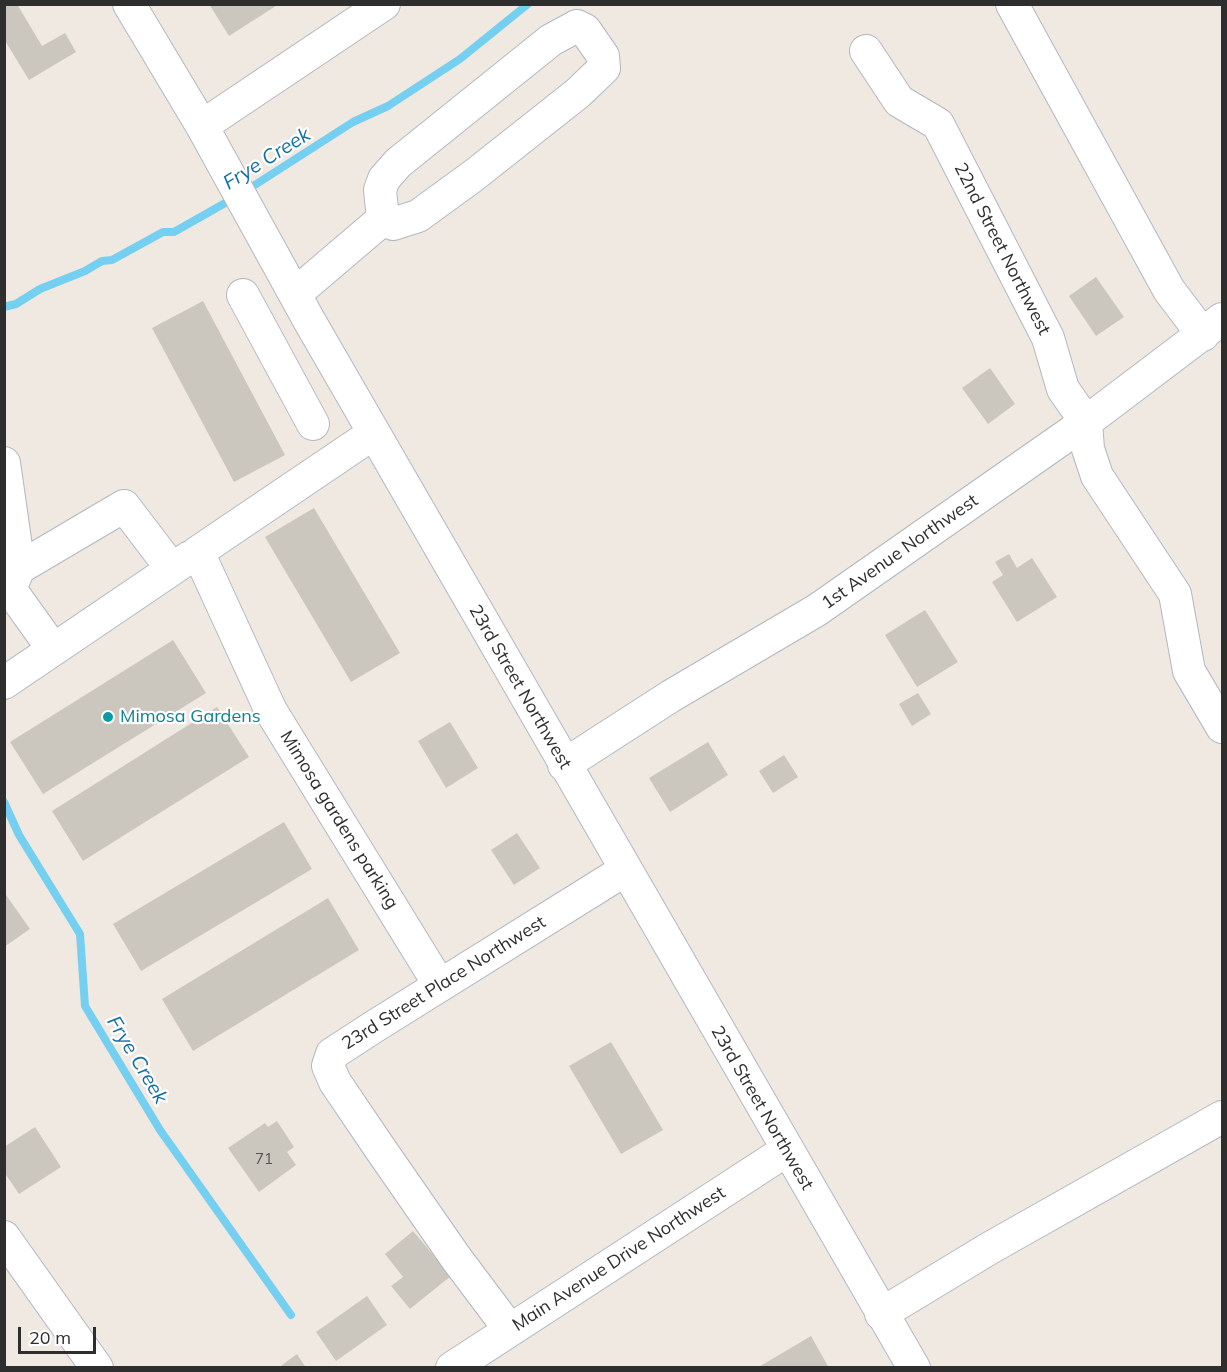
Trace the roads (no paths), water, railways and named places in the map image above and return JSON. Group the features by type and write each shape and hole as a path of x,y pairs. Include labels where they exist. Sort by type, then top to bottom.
{"street":[{"name":"23rd Street Northwest","path":"129,4 202,126 321,340 564,765 914,1368"},
{"path":"202,126 384,4"},
{"path":"1012,4 1169,290 1213,327"},
{"path":"577,26 585,30 603,56 604,68 578,93 473,176 418,216 393,224 383,219 380,190 384,179 398,164 551,40 577,26"},
{"name":"22nd Street Northwest","path":"866,51 899,101 938,124 1048,338 1063,389 1086,422 1088,449 1097,476 1175,594 1189,671 1222,726"},
{"path":"295,294 383,219"},
{"path":"243,295 313,424"},
{"name":"1st Avenue Northwest","path":"564,765 671,696 817,610 1086,422 1213,327"},
{"path":"280,362 321,340"},
{"path":"4,683 374,433"},
{"path":"4,463 19,568 10,589 53,650"},
{"path":"19,568 124,506 172,569"},
{"name":"Mimosa gardens parking","path":"198,552 271,711 439,984"},
{"name":"23rd Street Place Northwest","path":"510,1330 392,1166 335,1082 328,1066 332,1054 439,984 625,870"},
{"path":"881,1314 990,1248 1222,1117"},
{"name":"Main Avenue Drive Northwest","path":"452,1368 786,1150"},
{"path":"4,1237 14,1270 97,1368"}],"waterway":[{"name":"Frye Creek","path":"247,190 353,122 388,106 460,59 528,4"},
{"name":"Frye Creek","path":"4,307 16,304 40,289 85,271 102,261 112,260 163,232 174,232 234,198"},
{"name":"Frye Creek","path":"4,802 19,835 80,934 85,1006 160,1130 291,1315"}],"place":[{"name":"Mimosa Gardens","path":"108,717"}]}
